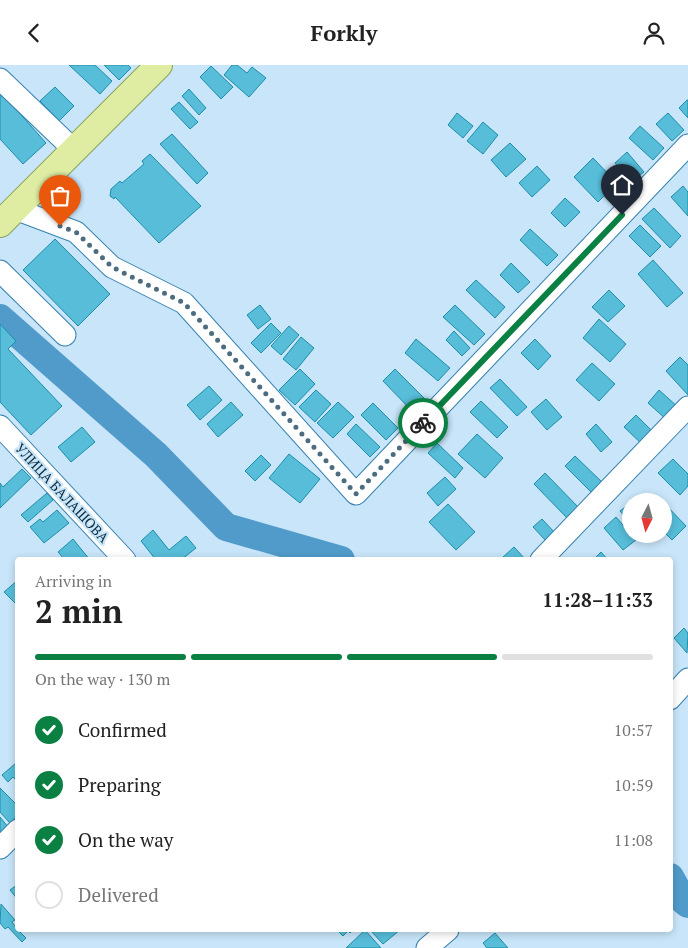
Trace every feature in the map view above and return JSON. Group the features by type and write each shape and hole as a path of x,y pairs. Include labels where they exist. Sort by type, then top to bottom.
{"main road":[{"path":"7,216 159,65"}],"street":[{"path":"0,79 74,150"},
{"path":"7,216 76,232 112,267 184,303 356,494 688,145"},
{"path":"0,271 65,335"},
{"path":"544,557 688,407"},
{"name":"УЛИЦА БАЛАШОВА","path":"0,426 121,557"},
{"path":"673,696 688,679"},
{"path":"0,847 15,833"}],"building":[{"path":"69,65 95,65 112,81 100,94"},
{"path":"104,65 128,65 131,68 119,80"},
{"path":"232,65 237,65 247,73 252,67 266,78 249,97 224,75"},
{"path":"211,66 233,87 221,99 200,77"},
{"path":"55,87 74,106 59,121 40,101"},
{"path":"189,89 206,108 199,115 182,96"},
{"path":"0,91 46,143 23,164 0,139"},
{"path":"688,100 688,118 679,108"},
{"path":"179,102 198,122 190,129 171,109"},
{"path":"457,113 473,126 463,138 448,125"},
{"path":"668,113 684,130 672,141 656,124"},
{"path":"483,122 498,135 483,154 467,141"},
{"path":"640,126 664,148 653,160 629,138"},
{"path":"172,134 208,173 197,184 160,144"},
{"path":"510,143 526,159 506,177 491,160"},
{"path":"627,152 644,172 631,182 615,163"},
{"path":"150,154 201,206 159,243 115,197 114,199 110,196 111,189 120,181 122,183 144,164 142,161"},
{"path":"593,158 617,183 598,202 574,177"},
{"path":"537,166 550,180 532,197 519,183"},
{"path":"683,186 688,192 688,216 671,197"},
{"path":"565,198 580,212 565,227 551,213"},
{"path":"654,208 681,236 670,248 642,219"},
{"path":"640,225 661,246 650,257 629,236"},
{"path":"530,229 558,255 547,266 520,240"},
{"path":"55,239 110,294 78,326 23,270"},
{"path":"653,260 683,293 667,307 638,274"},
{"path":"511,263 530,282 518,293 500,275"},
{"path":"476,280 505,307 495,318 466,290"},
{"path":"609,290 625,306 608,322 592,307"},
{"path":"260,305 271,319 258,329 247,315"},
{"path":"455,305 485,334 474,345 443,317"},
{"path":"599,319 626,344 610,362 583,338"},
{"path":"271,323 281,333 261,353 251,343"},
{"path":"0,324 16,341 8,349 62,406 31,435 0,402"},
{"path":"289,326 299,335 281,355 271,346"},
{"path":"454,331 470,348 462,356 446,340"},
{"path":"301,337 314,348 296,370 283,359"},
{"path":"416,339 450,368 438,381 405,353"},
{"path":"535,339 551,356 538,370 521,353"},
{"path":"680,357 688,365 688,395 666,371"},
{"path":"592,363 615,384 599,401 576,380"},
{"path":"300,369 315,384 295,405 279,390"},
{"path":"395,369 425,399 412,411 383,381"},
{"path":"500,379 527,407 517,416 490,388"},
{"path":"209,386 222,400 200,420 187,405"},
{"path":"316,390 331,404 315,422 299,407"},
{"path":"659,390 679,408 667,420 648,403"},
{"path":"546,399 562,417 547,430 531,412"},
{"path":"481,401 508,427 497,438 470,412"},
{"path":"231,402 243,415 218,437 207,424"},
{"path":"338,402 354,417 333,438 317,423"},
{"path":"373,403 398,428 386,440 361,415"},
{"path":"636,415 655,434 644,446 624,427"},
{"path":"356,424 380,447 370,457 347,434"},
{"path":"596,424 612,442 601,452 586,434"},
{"path":"82,427 95,442 71,462 58,447"},
{"path":"477,434 503,458 485,478 458,454"},
{"path":"437,443 463,468 455,478 428,453"},
{"path":"289,454 320,479 300,503 269,478"},
{"path":"261,455 271,465 255,481 245,471"},
{"path":"575,456 604,484 593,494 565,466"},
{"path":"673,459 688,474 688,486 680,495 658,473"},
{"path":"22,469 31,478 0,508 0,483 3,487"},
{"path":"545,473 580,509 569,520 534,484"},
{"path":"445,477 456,489 438,506 427,493"},
{"path":"47,493 53,500 28,522 21,515"},
{"path":"448,504 475,532 456,550 429,522"},
{"path":"57,510 69,523 44,543 30,527 40,519 43,522"},
{"path":"672,511 686,526 672,540"},
{"path":"616,517 622,524 622,543 632,543 623,550 604,528"},
{"path":"542,519 556,534 547,542 533,527"},
{"path":"153,530 169,550 186,536 196,548 185,557 154,557 141,541"},
{"path":"73,539 88,557 62,557 58,552"},
{"path":"514,547 523,557 503,557"},
{"path":"601,552 605,557 596,557"},
{"path":"15,583 15,603 4,592"},
{"path":"684,628 688,633 687,653 674,638"},
{"path":"15,764 15,779 13,777 8,782 2,775"},
{"path":"0,788 15,803 15,818 10,823 0,812"},
{"path":"0,817 8,827 0,834"},
{"path":"15,886 15,896 10,890"},
{"path":"1,904 15,920 12,922 15,926 15,932 20,932 26,938 22,942 8,927 5,929 0,923"},
{"path":"339,932 347,932 343,936"},
{"path":"363,932 367,932 381,948 346,948"},
{"path":"372,932 398,932 383,944"},
{"path":"495,933 508,948 487,948 483,943"}],"waterway":[{"path":"0,318 156,455 226,527 331,557"},
{"path":"673,882 683,900 688,904"}],"way so far":[{"path":"60,226 76,232 112,267 184,303 356,494 423,423"}],"route":[{"path":"423,423 622,215"}]}
